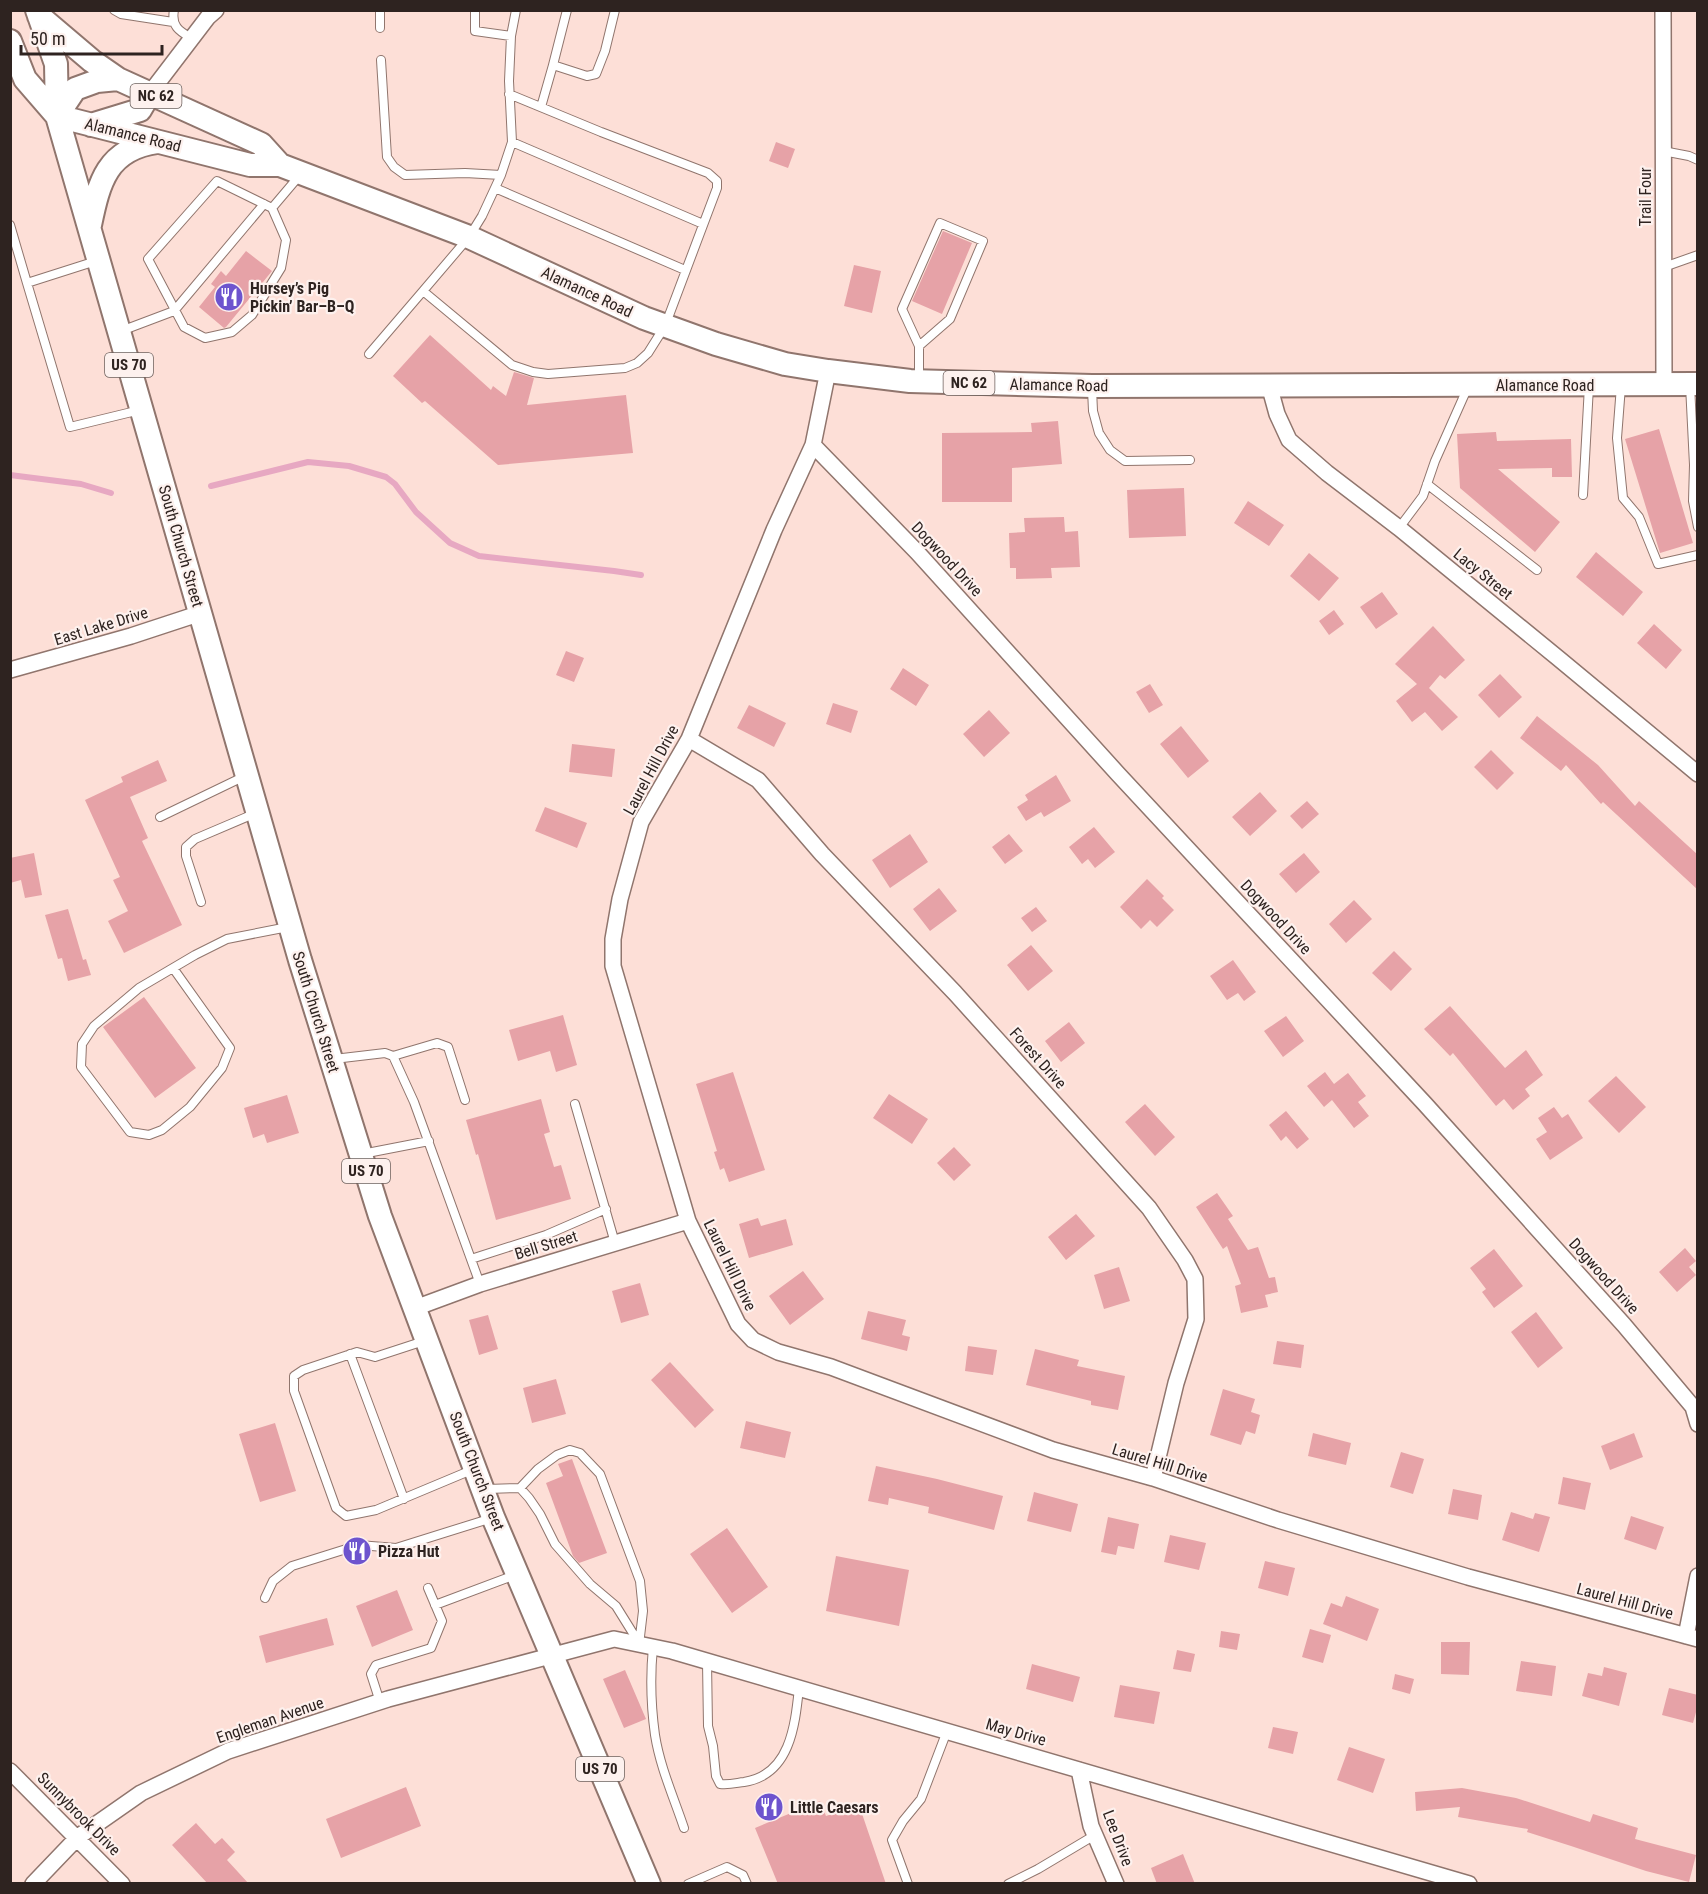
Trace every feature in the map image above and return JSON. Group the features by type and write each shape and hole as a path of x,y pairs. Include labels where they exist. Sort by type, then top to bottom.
{"main road":[{"name":"Alamance Road","path":"38,13 92,61 118,79 261,144 280,165"},
{"name":"South Church Street","path":"38,13 56,64 57,116 89,229 290,927 380,1216 493,1517 649,1884"},
{"name":"South Church Street","path":"10,41 25,80 57,116"},
{"path":"57,116 75,89 97,81 118,79"},
{"path":"91,125 140,110 150,93"},
{"name":"Alamance Road","path":"57,116 250,165 280,165 469,237 644,318 716,344 785,364 919,381 1092,386 1694,384"},
{"path":"89,229 102,179 112,163 128,150 158,142"}],"street":[{"path":"150,93 191,38 216,10"},
{"name":"Trail Four","path":"1663,10 1664,384"},
{"name":"Laurel Hill Drive","path":"828,371 813,445 774,530 689,739 641,822 620,899 613,939 613,966 688,1221 738,1323 753,1340 778,1352 831,1367 1053,1450 1153,1478 1278,1520 1468,1577 1692,1638"},
{"name":"Lacy Street","path":"1269,386 1277,414 1289,440 1698,774"},
{"name":"Dogwood Drive","path":"813,445 917,552 1118,774 1441,1122 1624,1325 1692,1407 1698,1424"},
{"name":"East Lake Drive","path":"10,670 131,636 201,613"},
{"name":"Forest Drive","path":"689,739 758,780 822,854 955,993 1149,1208 1185,1260 1195,1279 1196,1319 1176,1383 1153,1478"},
{"name":"Bell Street","path":"415,1308 480,1284 688,1221"},
{"path":"1692,1638 1698,1576"},
{"name":"May Drive","path":"551,1655 615,1639 646,1646 799,1688 1469,1884"},
{"name":"Engleman Avenue","path":"33,1884 78,1838 141,1793 228,1751 380,1702 551,1655"},
{"name":"Lee Drive","path":"1079,1770 1091,1826 1116,1884"},
{"name":"Sunnybrook Drive","path":"10,1771 122,1884"}],"lane":[{"path":"114,10 121,14 173,22"},
{"path":"174,10 173,22 177,30 191,38"},
{"path":"380,10 380,28"},
{"path":"475,10 475,31 511,36"},
{"path":"369,354 469,237 482,216 501,175 512,142 509,93 511,36 516,10"},
{"path":"542,107 567,10"},
{"path":"553,65 587,76 596,74 605,51 615,10"},
{"path":"381,60 387,157 394,167 405,176 465,173 501,175"},
{"path":"423,291 512,365 533,372 548,374 625,368 637,363 648,352 665,326 717,188 717,181 708,173 509,93"},
{"path":"512,142 703,224"},
{"path":"1663,151 1698,160"},
{"path":"119,331 174,311 268,206 301,174"},
{"path":"217,181 268,206 286,240 281,268 252,315 232,332 206,338 184,327 148,259 217,181"},
{"path":"495,188 685,270"},
{"path":"919,346 950,319 983,241 940,223 902,309 919,346 919,381"},
{"path":"10,225 70,427 142,410"},
{"path":"1664,267 1698,255"},
{"path":"27,283 98,260"},
{"path":"1583,495 1589,384"},
{"path":"1621,384 1617,438 1623,498 1639,517 1658,564 1698,555"},
{"path":"1694,384 1696,465 1693,501 1698,528"},
{"path":"1399,528 1423,496 1435,461 1469,385"},
{"path":"1092,386 1093,411 1099,433 1110,450 1125,461 1190,460"},
{"path":"1427,484 1537,570"},
{"path":"160,817 247,775"},
{"path":"201,902 186,856 186,847 195,838 258,812"},
{"path":"173,968 230,1048 222,1068 190,1107 162,1130 149,1135 130,1132 81,1067 82,1044 94,1026 139,988 173,968 227,939 290,927"},
{"path":"331,1060 385,1053 393,1056 437,1043 448,1047 465,1100"},
{"path":"393,1056 429,1141 480,1284"},
{"path":"575,1104 615,1243"},
{"path":"361,1154 429,1141"},
{"path":"471,1259 546,1235 606,1209"},
{"path":"427,1340 375,1357 357,1352 303,1370 294,1376 294,1391 336,1508 346,1516 376,1510 404,1498 479,1479 519,1488 540,1514 555,1544 590,1584 616,1606 646,1646"},
{"path":"350,1354 404,1498"},
{"path":"519,1488 538,1469 557,1455 570,1450 580,1453 600,1474 640,1581 655,1737 684,1828"},
{"path":"265,1598 273,1581 292,1566 360,1545 396,1548 493,1517"},
{"path":"435,1605 517,1574"},
{"path":"380,1702 371,1674 375,1665 431,1648 442,1621 428,1587"},
{"path":"707,1662 708,1726 716,1776 720,1784 753,1781 769,1773 785,1756 796,1720 799,1688"},
{"path":"908,1884 892,1840 921,1798 947,1731"},
{"path":"1008,1884 1095,1835"},
{"path":"688,1884 727,1867 743,1875 747,1884"}],"building":[{"path":"776,142 795,149 788,168 769,161"},
{"path":"943,231 972,243 942,314 912,301"},
{"name":"Hursey’s Pig Pickin’ Bar–B–Q","path":"246,251 272,271 224,328 199,307 215,287 211,284 221,271 226,276"},
{"path":"854,265 881,271 872,313 844,306"},
{"path":"430,335 491,390 493,386 506,396 514,372 534,378 527,405 626,395 633,453 498,465 425,401 422,403 393,376"},
{"path":"1058,421 1062,464 1012,468 1012,502 942,502 942,433 1032,432 1031,423"},
{"path":"1659,429 1693,543 1660,553 1625,439"},
{"path":"1496,432 1497,441 1571,439 1572,477 1552,477 1552,468 1498,469 1560,522 1535,552 1460,488 1457,434"},
{"path":"1184,488 1186,536 1129,538 1127,490"},
{"path":"1248,501 1284,525 1269,546 1234,523"},
{"path":"1064,517 1065,532 1078,531 1080,567 1051,568 1052,578 1016,579 1016,568 1010,568 1009,533 1025,532 1024,518"},
{"path":"1596,552 1643,592 1623,616 1576,577"},
{"path":"1309,553 1339,578 1319,601 1290,576"},
{"path":"1382,592 1398,614 1376,629 1360,607"},
{"path":"1334,610 1344,624 1329,635 1319,621"},
{"path":"1654,624 1682,650 1666,669 1637,643"},
{"path":"1433,626 1465,660 1445,679 1440,675 1429,688 1458,717 1442,731 1425,712 1412,722 1396,701 1417,684 1395,664"},
{"path":"566,651 584,658 574,682 556,675"},
{"path":"903,668 929,685 916,706 890,689"},
{"path":"1500,674 1522,697 1499,718 1478,695"},
{"path":"1150,684 1163,705 1149,713 1136,692"},
{"path":"833,703 858,711 851,733 826,724"},
{"path":"749,705 786,723 774,747 737,728"},
{"path":"989,710 1010,733 984,757 963,734"},
{"path":"1537,716 1598,765 1635,806 1639,801 1698,855 1698,890 1603,802 1601,804 1566,765 1561,771 1520,738"},
{"path":"1181,726 1209,761 1188,778 1160,744"},
{"path":"572,744 615,749 612,777 569,772"},
{"path":"1491,750 1514,773 1497,790 1474,767"},
{"path":"158,760 167,781 130,797 148,838 142,841 182,925 124,953 108,921 128,911 113,880 120,877 85,800 123,782 121,777"},
{"path":"1056,775 1071,801 1044,817 1041,812 1026,821 1017,807 1028,800 1025,795"},
{"path":"1260,792 1277,811 1250,836 1232,817"},
{"path":"1307,801 1319,814 1302,829 1290,816"},
{"path":"545,807 587,823 577,848 535,831"},
{"path":"1094,827 1115,852 1095,868 1088,859 1082,864 1069,847"},
{"path":"910,834 928,862 890,888 872,860"},
{"path":"1009,834 1023,851 1005,864 992,847"},
{"path":"34,853 42,895 25,898 21,880 10,883 10,858"},
{"path":"1304,853 1320,872 1296,893 1279,874"},
{"path":"1147,879 1174,910 1157,927 1150,920 1141,929 1120,907"},
{"path":"939,888 957,911 930,931 913,909"},
{"path":"1354,900 1372,919 1346,943 1329,924"},
{"path":"1036,907 1047,921 1032,932 1021,918"},
{"path":"68,909 83,960 86,959 91,975 68,981 62,958 58,959 45,915"},
{"path":"1031,945 1053,971 1028,991 1007,965"},
{"path":"1394,951 1412,969 1391,991 1372,973"},
{"path":"1233,960 1256,992 1244,1001 1238,993 1227,1000 1210,976"},
{"path":"144,997 196,1068 155,1098 103,1027"},
{"path":"1450,1006 1505,1068 1526,1050 1543,1075 1525,1089 1530,1096 1513,1110 1504,1099 1496,1106 1453,1053 1450,1056 1424,1029"},
{"path":"563,1015 577,1065 556,1072 550,1051 518,1061 509,1030"},
{"path":"1286,1016 1304,1041 1283,1057 1264,1031"},
{"path":"1069,1022 1085,1043 1061,1062 1045,1041"},
{"path":"733,1072 765,1170 729,1182 724,1168 720,1170 714,1152 717,1151 696,1084"},
{"path":"1325,1072 1334,1084 1348,1073 1366,1096 1358,1102 1369,1116 1354,1128 1332,1100 1324,1107 1307,1086"},
{"path":"1616,1076 1646,1107 1619,1133 1588,1101"},
{"path":"889,1094 928,1119 912,1144 873,1118"},
{"path":"287,1095 299,1133 267,1143 264,1134 253,1138 244,1108"},
{"path":"541,1099 550,1132 544,1134 554,1167 561,1165 571,1199 496,1220 466,1120"},
{"path":"1145,1104 1175,1137 1155,1156 1125,1122"},
{"path":"1554,1107 1562,1118 1568,1114 1583,1138 1550,1160 1536,1139 1547,1132 1538,1118"},
{"path":"1286,1111 1309,1139 1297,1149 1286,1136 1281,1141 1269,1125"},
{"path":"954,1147 971,1165 954,1181 937,1163"},
{"path":"1217,1193 1233,1216 1228,1219 1248,1250 1258,1247 1269,1278 1275,1277 1278,1292 1265,1295 1268,1307 1241,1313 1235,1286 1241,1284 1227,1246 1223,1249 1196,1207"},
{"path":"1076,1214 1095,1236 1066,1260 1048,1237"},
{"path":"758,1218 761,1226 786,1219 793,1245 749,1258 739,1224"},
{"path":"1685,1248 1696,1261 1689,1267 1696,1275 1677,1292 1659,1272"},
{"path":"1494,1249 1523,1286 1494,1308 1482,1292 1486,1289 1470,1268"},
{"path":"1119,1267 1130,1301 1104,1309 1094,1275"},
{"path":"803,1271 824,1299 790,1325 769,1296"},
{"path":"640,1283 649,1315 621,1323 612,1291"},
{"path":"868,1311 906,1320 902,1335 910,1337 907,1351 861,1339"},
{"path":"1536,1312 1563,1348 1538,1368 1511,1332"},
{"path":"488,1315 498,1349 479,1355 469,1320"},
{"path":"1277,1341 1304,1345 1301,1368 1273,1364"},
{"path":"968,1346 997,1350 993,1375 965,1371"},
{"path":"1035,1349 1079,1360 1077,1366 1125,1376 1118,1410 1091,1405 1091,1401 1026,1385"},
{"path":"670,1362 714,1410 695,1428 651,1380"},
{"path":"556,1379 566,1414 532,1423 523,1388"},
{"path":"1223,1389 1255,1399 1251,1412 1260,1415 1255,1434 1246,1431 1241,1445 1210,1435"},
{"path":"746,1421 791,1432 785,1458 740,1448"},
{"path":"275,1423 296,1491 260,1502 239,1434"},
{"path":"1313,1433 1351,1443 1346,1465 1308,1456"},
{"path":"1634,1433 1643,1457 1610,1470 1601,1446"},
{"path":"1401,1452 1424,1459 1413,1494 1390,1487"},
{"path":"572,1459 607,1553 579,1563 573,1556 546,1483 563,1476 558,1464"},
{"path":"876,1466 1003,1496 994,1530 928,1513 929,1507 889,1498 888,1505 868,1501"},
{"path":"1563,1477 1591,1483 1585,1510 1558,1504"},
{"path":"1453,1489 1482,1495 1478,1520 1448,1514"},
{"path":"1034,1492 1078,1504 1071,1532 1027,1521"},
{"path":"1511,1512 1533,1519 1535,1513 1550,1517 1539,1552 1502,1540"},
{"path":"1631,1516 1664,1527 1656,1550 1624,1539"},
{"path":"1108,1517 1139,1524 1134,1549 1118,1546 1116,1555 1101,1552"},
{"path":"727,1528 768,1587 732,1613 690,1554"},
{"path":"1170,1535 1206,1543 1199,1570 1164,1562"},
{"path":"836,1556 909,1570 899,1626 826,1611"},
{"path":"1265,1561 1295,1568 1288,1596 1258,1588"},
{"path":"397,1590 413,1630 372,1647 356,1606"},
{"path":"1346,1596 1379,1609 1367,1641 1323,1624 1331,1603 1342,1607"},
{"path":"327,1618 334,1645 266,1663 259,1636"},
{"path":"1310,1629 1331,1635 1323,1663 1302,1657"},
{"path":"1221,1631 1240,1634 1237,1650 1219,1647"},
{"path":"1441,1642 1470,1642 1469,1675 1441,1674"},
{"path":"1177,1650 1195,1654 1191,1672 1173,1669"},
{"path":"1521,1661 1556,1666 1552,1696 1516,1691"},
{"path":"1032,1664 1080,1677 1073,1702 1026,1689"},
{"path":"1604,1667 1627,1673 1619,1706 1582,1696 1588,1673 1602,1676"},
{"path":"625,1670 646,1719 624,1728 603,1679"},
{"path":"1395,1674 1414,1679 1410,1694 1392,1689"},
{"path":"1120,1685 1160,1692 1154,1724 1114,1717"},
{"path":"1669,1688 1698,1695 1693,1723 1662,1715"},
{"path":"1273,1727 1298,1732 1293,1754 1268,1748"},
{"path":"1349,1747 1385,1759 1373,1793 1337,1780"},
{"path":"406,1787 421,1826 341,1858 326,1819"},
{"path":"1462,1788 1516,1798 1590,1822 1593,1814 1638,1828 1635,1839 1696,1855 1689,1882 1646,1871 1527,1832 1528,1829 1458,1817 1460,1807 1416,1811 1415,1792"},
{"path":"820,1801 826,1816 859,1805 886,1884 778,1884 755,1828"},
{"path":"196,1823 215,1844 222,1838 235,1852 227,1860 249,1884 208,1884 172,1845"},
{"path":"1183,1854 1195,1884 1157,1884 1151,1868"}],"waterway":[{"path":"211,486 308,462 349,466 386,477 395,484 416,512 450,543 479,556 641,575"},
{"path":"10,475 81,484 111,493"}],"place":[{"name":"Hursey’s Pig Pickin’ Bar–B–Q","path":"229,297"},
{"name":"Pizza Hut","path":"357,1551"},
{"name":"Little Caesars","path":"769,1807"}]}
